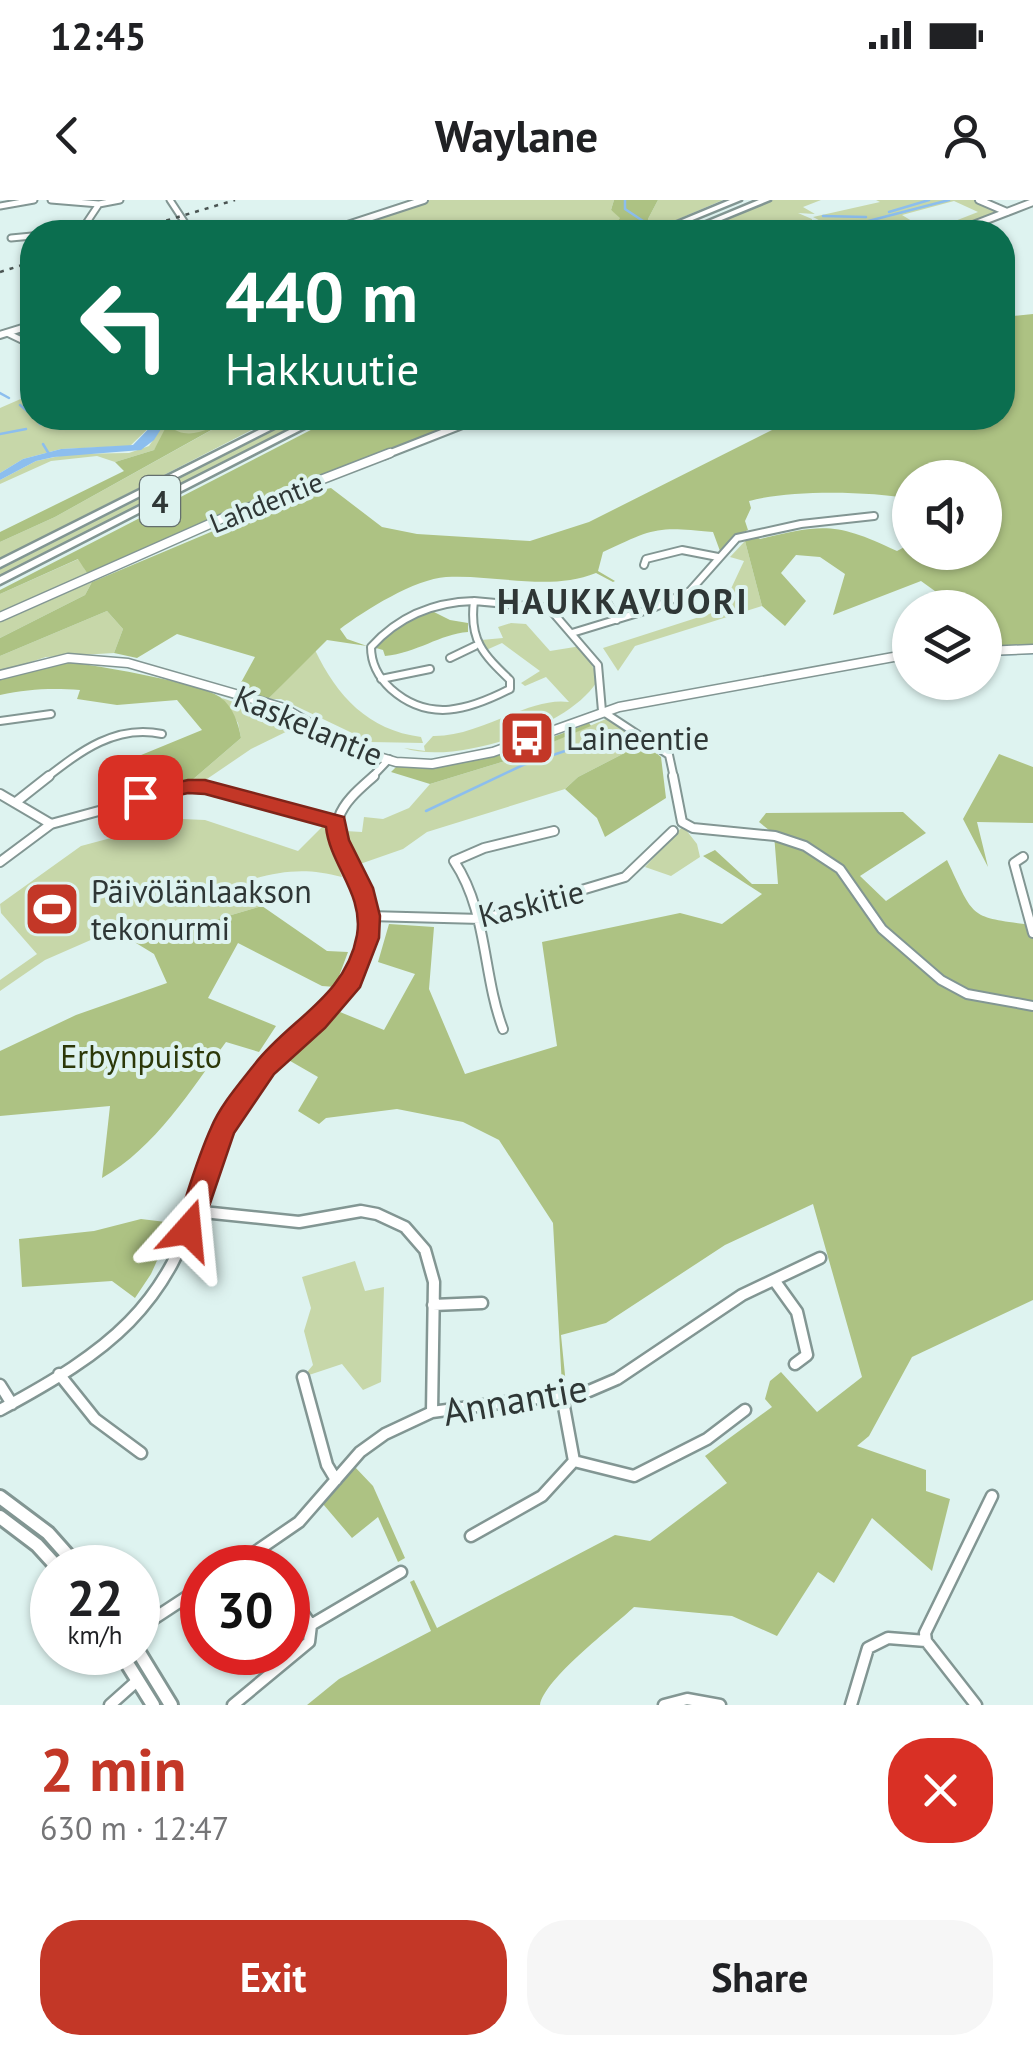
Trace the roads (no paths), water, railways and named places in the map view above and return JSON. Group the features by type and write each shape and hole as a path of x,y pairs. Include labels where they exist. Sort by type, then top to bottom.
{"highway":[{"path":"687,220 737,200"},
{"path":"716,220 766,200"},
{"name":"4","path":"0,564 265,430"},
{"name":"4","path":"0,582 296,430"}],"street":[{"path":"0,206 34,200"},
{"path":"51,200 99,204 120,200"},
{"path":"363,220 424,200"},
{"path":"978,200 1008,212"},
{"path":"988,220 1033,202"},
{"path":"88,220 99,204"},
{"path":"11,238 20,237"},
{"name":"Lahdentie","path":"0,617 230,516 449,430"},
{"path":"572,633 660,606 694,588 732,541 744,536 800,524 874,516"},
{"path":"644,565 653,555 679,549 718,557"},
{"path":"474,600 474,646 512,684 510,689 462,711 429,712 410,704 381,679 370,656 383,631 425,610 474,600 545,606 556,612 598,665 602,711 668,755 682,822 694,828 775,836 805,846 840,869 882,930 950,986 967,994 1033,1006"},
{"path":"608,604 617,620"},
{"path":"450,658 474,646"},
{"path":"1002,651 1033,650"},
{"name":"Kaskelantie","path":"0,676 68,658 128,663 284,708 338,740 388,759 432,764 475,758 602,711 892,657"},
{"path":"381,679 430,669"},
{"path":"0,721 51,714"},
{"path":"16,802 113,736 151,730 162,734"},
{"path":"0,1410 124,1330 154,1297 178,1258 223,1129 281,1051 317,1022 352,980 368,938 369,916 362,888 338,840 336,822 349,801 388,759"},
{"path":"0,862 51,824 188,786 218,790 336,822"},
{"path":"0,794 51,824"},
{"path":"502,1029 490,990 475,894 454,861 484,848 554,831"},
{"name":"Kaskitie","path":"369,916 481,919 625,877 672,831"},
{"path":"1023,856 1014,863 1033,933"},
{"path":"193,1211 299,1222 344,1212 388,1217 405,1224 430,1259 432,1412"},
{"name":"Annantie","path":"266,1545 299,1522 360,1452 385,1434 432,1412 562,1396 618,1379 742,1295 820,1258"},
{"path":"774,1280 797,1312 807,1355 794,1364"},
{"path":"433,1305 482,1304"},
{"path":"59,1374 79,1402 130,1448 141,1452"},
{"path":"303,1377 327,1465 336,1480"},
{"path":"0,1385 12,1404"},
{"path":"471,1536 562,1482 574,1460 562,1396"},
{"path":"0,1419 12,1404"},
{"path":"574,1460 634,1476 708,1439 745,1410"},
{"path":"926,1641 928,1625 992,1496"},
{"path":"0,1498 59,1545"},
{"path":"0,1517 37,1545"},
{"path":"233,1705 309,1642 311,1624 400,1572"},
{"path":"851,1705 868,1648 874,1641 898,1637 926,1641 976,1705"},
{"path":"110,1705 144,1676"},
{"path":"144,1676 153,1705"},
{"path":"144,1676 171,1705"},
{"path":"664,1705 687,1699 720,1705"}],"water":[{"path":"147,430 160,430 141,450 54,457 36,461 0,480 0,473 23,459 61,449 133,445"}],"waterway":[{"path":"625,200 625,209 642,220"},
{"path":"889,212 929,200"},
{"path":"872,220 949,200"},
{"path":"823,216 866,217"},
{"path":"0,393 9,398"},
{"path":"0,434 21,430"},
{"path":"43,444 49,454"},
{"path":"1002,654 1033,653"},
{"path":"426,811 523,765 598,740"}],"railway":[{"path":"168,220 235,200"},
{"path":"0,272 20,266"}],"place":[{"name":"Laineentie","path":"527,738"},
{"name":"Päivölänlaakson tekonurmi","path":"52,909"}],"district":[{"name":"HAUKKAVUORI","path":"623,601"}],"park label":[{"name":"Erbynpuisto","path":"141,1056"}]}
